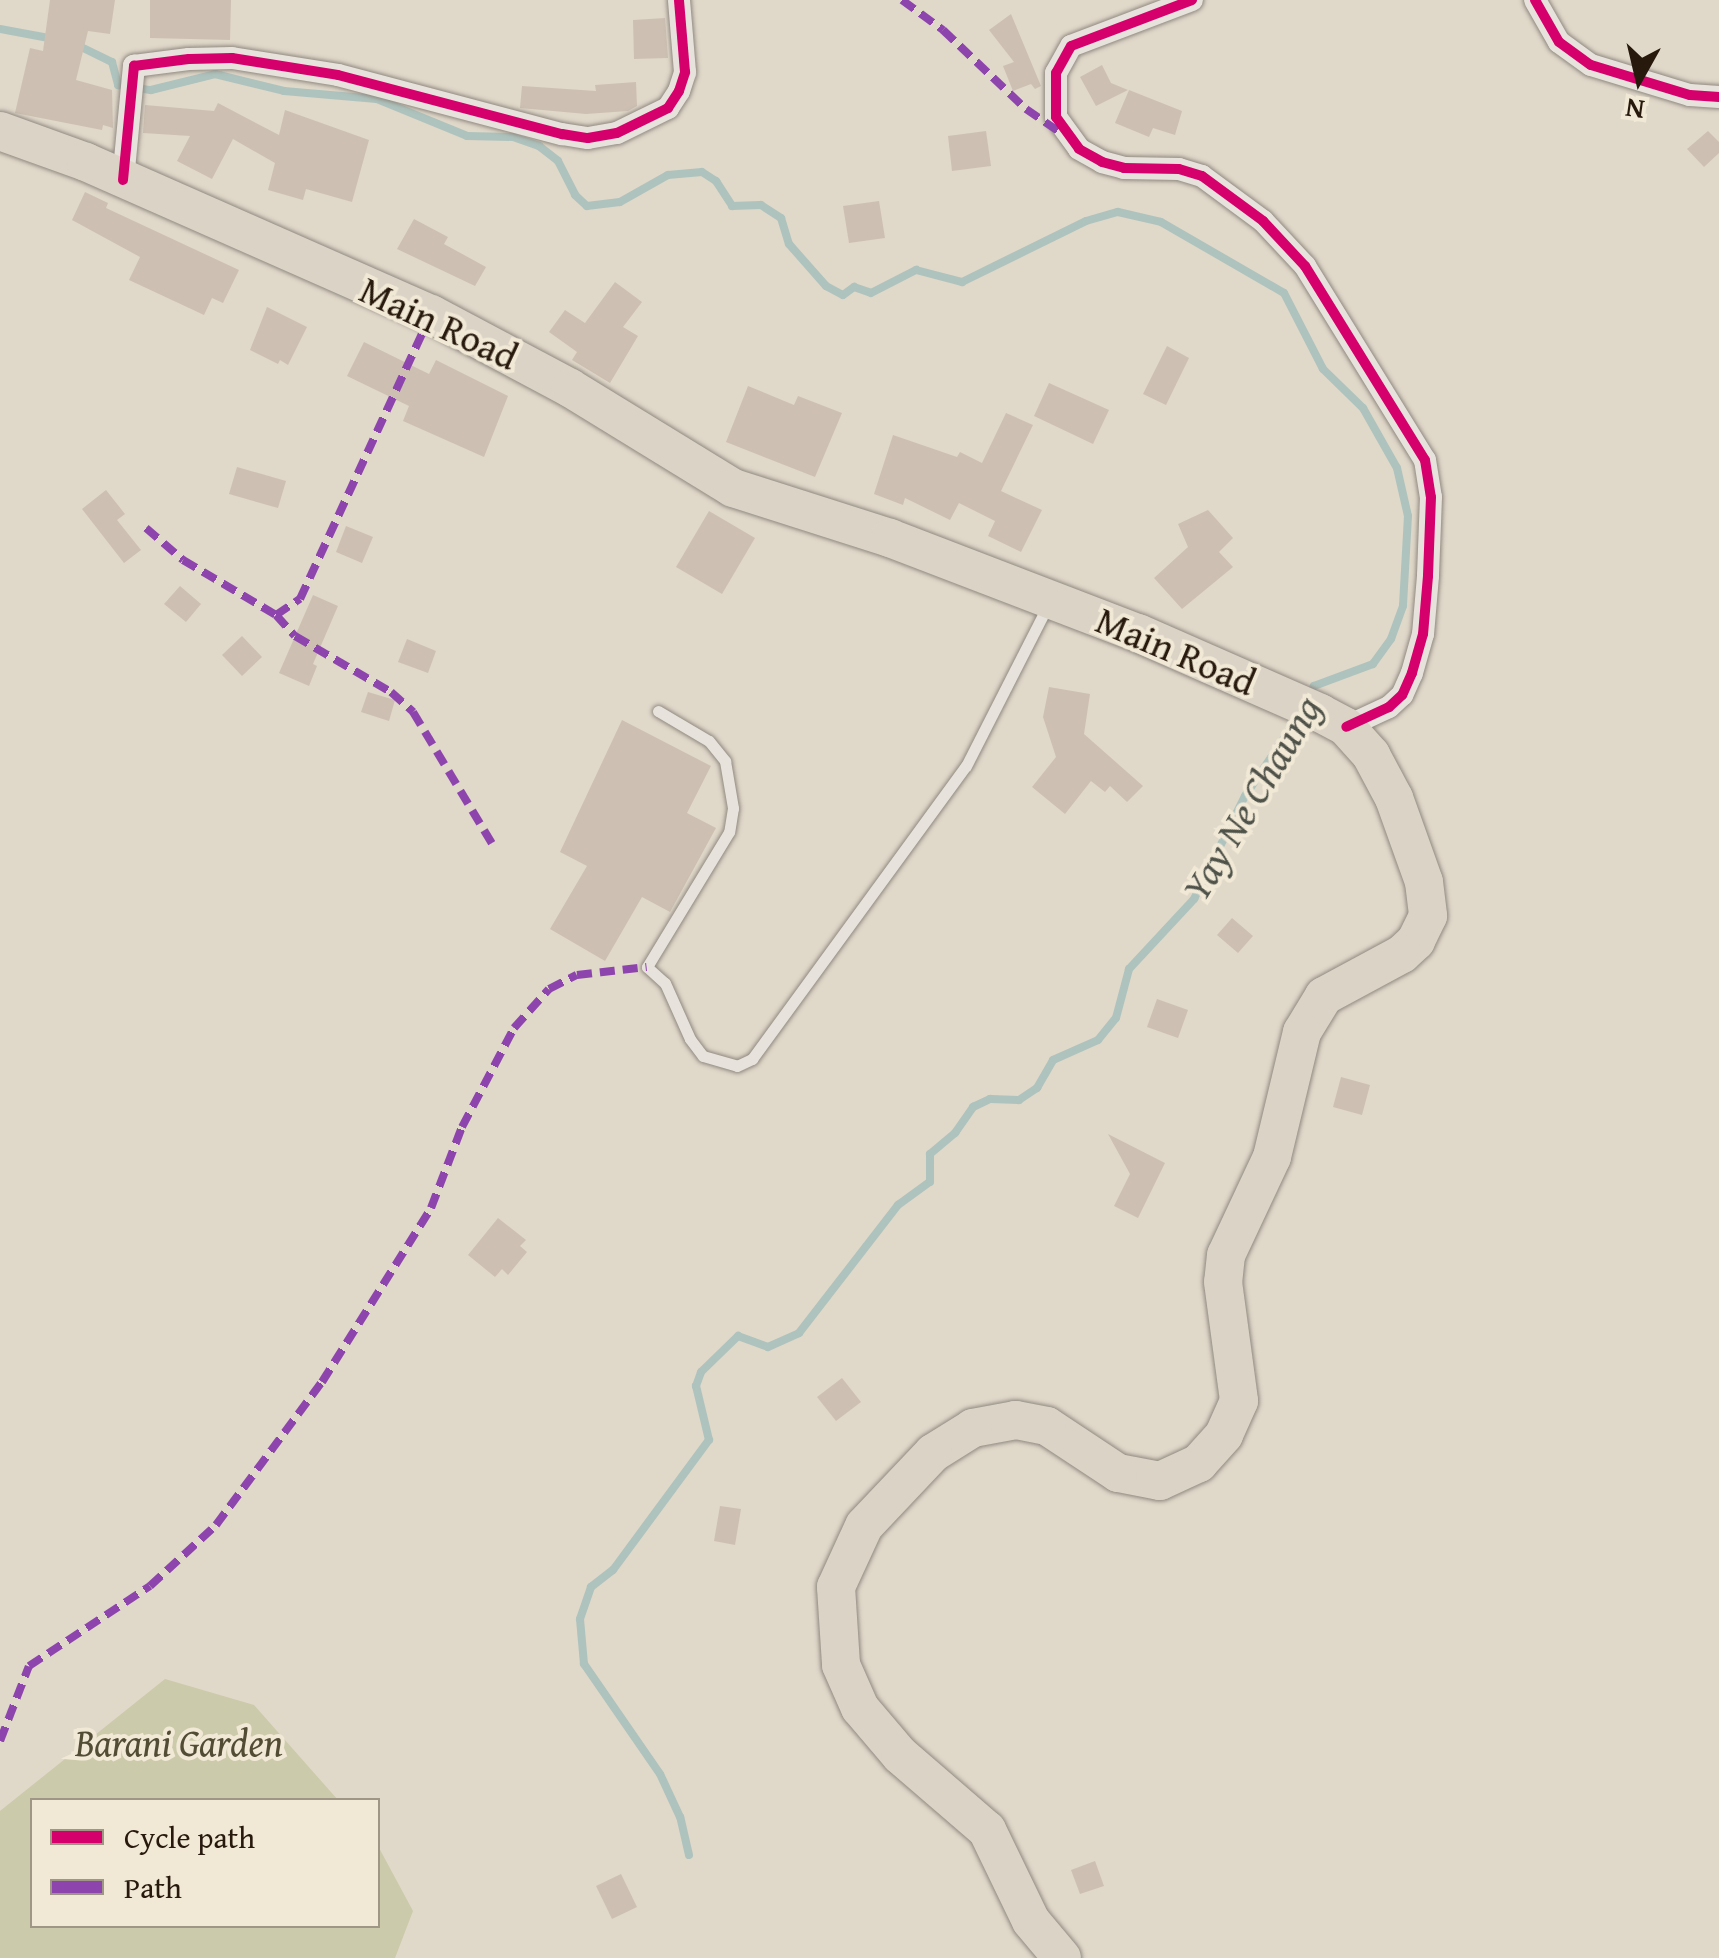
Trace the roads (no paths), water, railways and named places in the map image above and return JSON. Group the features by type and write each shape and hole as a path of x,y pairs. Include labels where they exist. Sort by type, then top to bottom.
{"main road":[{"name":"Main Road","path":"0,130 123,180 479,338 733,488 890,538 1171,647 1346,727 1371,754 1394,798 1424,882 1428,916 1416,941 1402,954 1324,996 1302,1032 1272,1157 1226,1255 1224,1282 1238,1381 1234,1419 1199,1463 1160,1481 1118,1473 1048,1426 1016,1420 973,1428 933,1453 864,1526 836,1587 841,1665 860,1708 900,1755 988,1830 1031,1921 1062,1958"}],"street":[{"path":"123,180 134,66 232,58 338,74 495,118 588,138 616,133 668,108 685,72 679,0"},
{"path":"1192,0 1071,46 1056,73 1056,117 1079,150 1102,162 1124,168 1179,169 1202,176 1263,222 1306,266 1426,460 1431,496 1428,576 1423,634 1412,674 1402,694 1389,707 1346,727"},
{"path":"1535,0 1559,42 1590,64 1690,95 1719,98"}],"lane":[{"path":"658,711 710,741 725,761 732,808 729,832 647,967 665,983 690,1039 703,1056 736,1066 752,1059 810,984 966,766 1051,599"}],"waterway":[{"name":"Yay Ne Chaung","path":"0,29 54,39"},
{"name":"Yay Ne Chaung","path":"77,45 112,62 118,85 151,90 215,74 284,91 377,99 467,136 513,137 539,146 558,161 575,195 587,206 620,202 668,175 702,172 716,181 732,206 761,205 781,218 789,244 826,286 843,295 854,287 871,293 916,270 962,282 1086,221 1118,212 1161,222 1284,293 1323,369 1363,408 1397,468 1408,516 1403,606 1391,639 1373,664 1314,686 1309,696"},
{"name":"Yay Ne Chaung","path":"689,1855 680,1817 660,1774 584,1664 580,1619 591,1587 613,1570 709,1440 696,1386 701,1372 738,1336 768,1347 799,1333 898,1205 930,1182 930,1154 955,1133 973,1107 990,1099 1019,1100 1037,1088 1053,1060 1098,1040 1116,1018 1129,969 1194,899 1245,796 1298,717"}],"park label":[{"name":"Barani Garden","path":"179,1743"}]}
